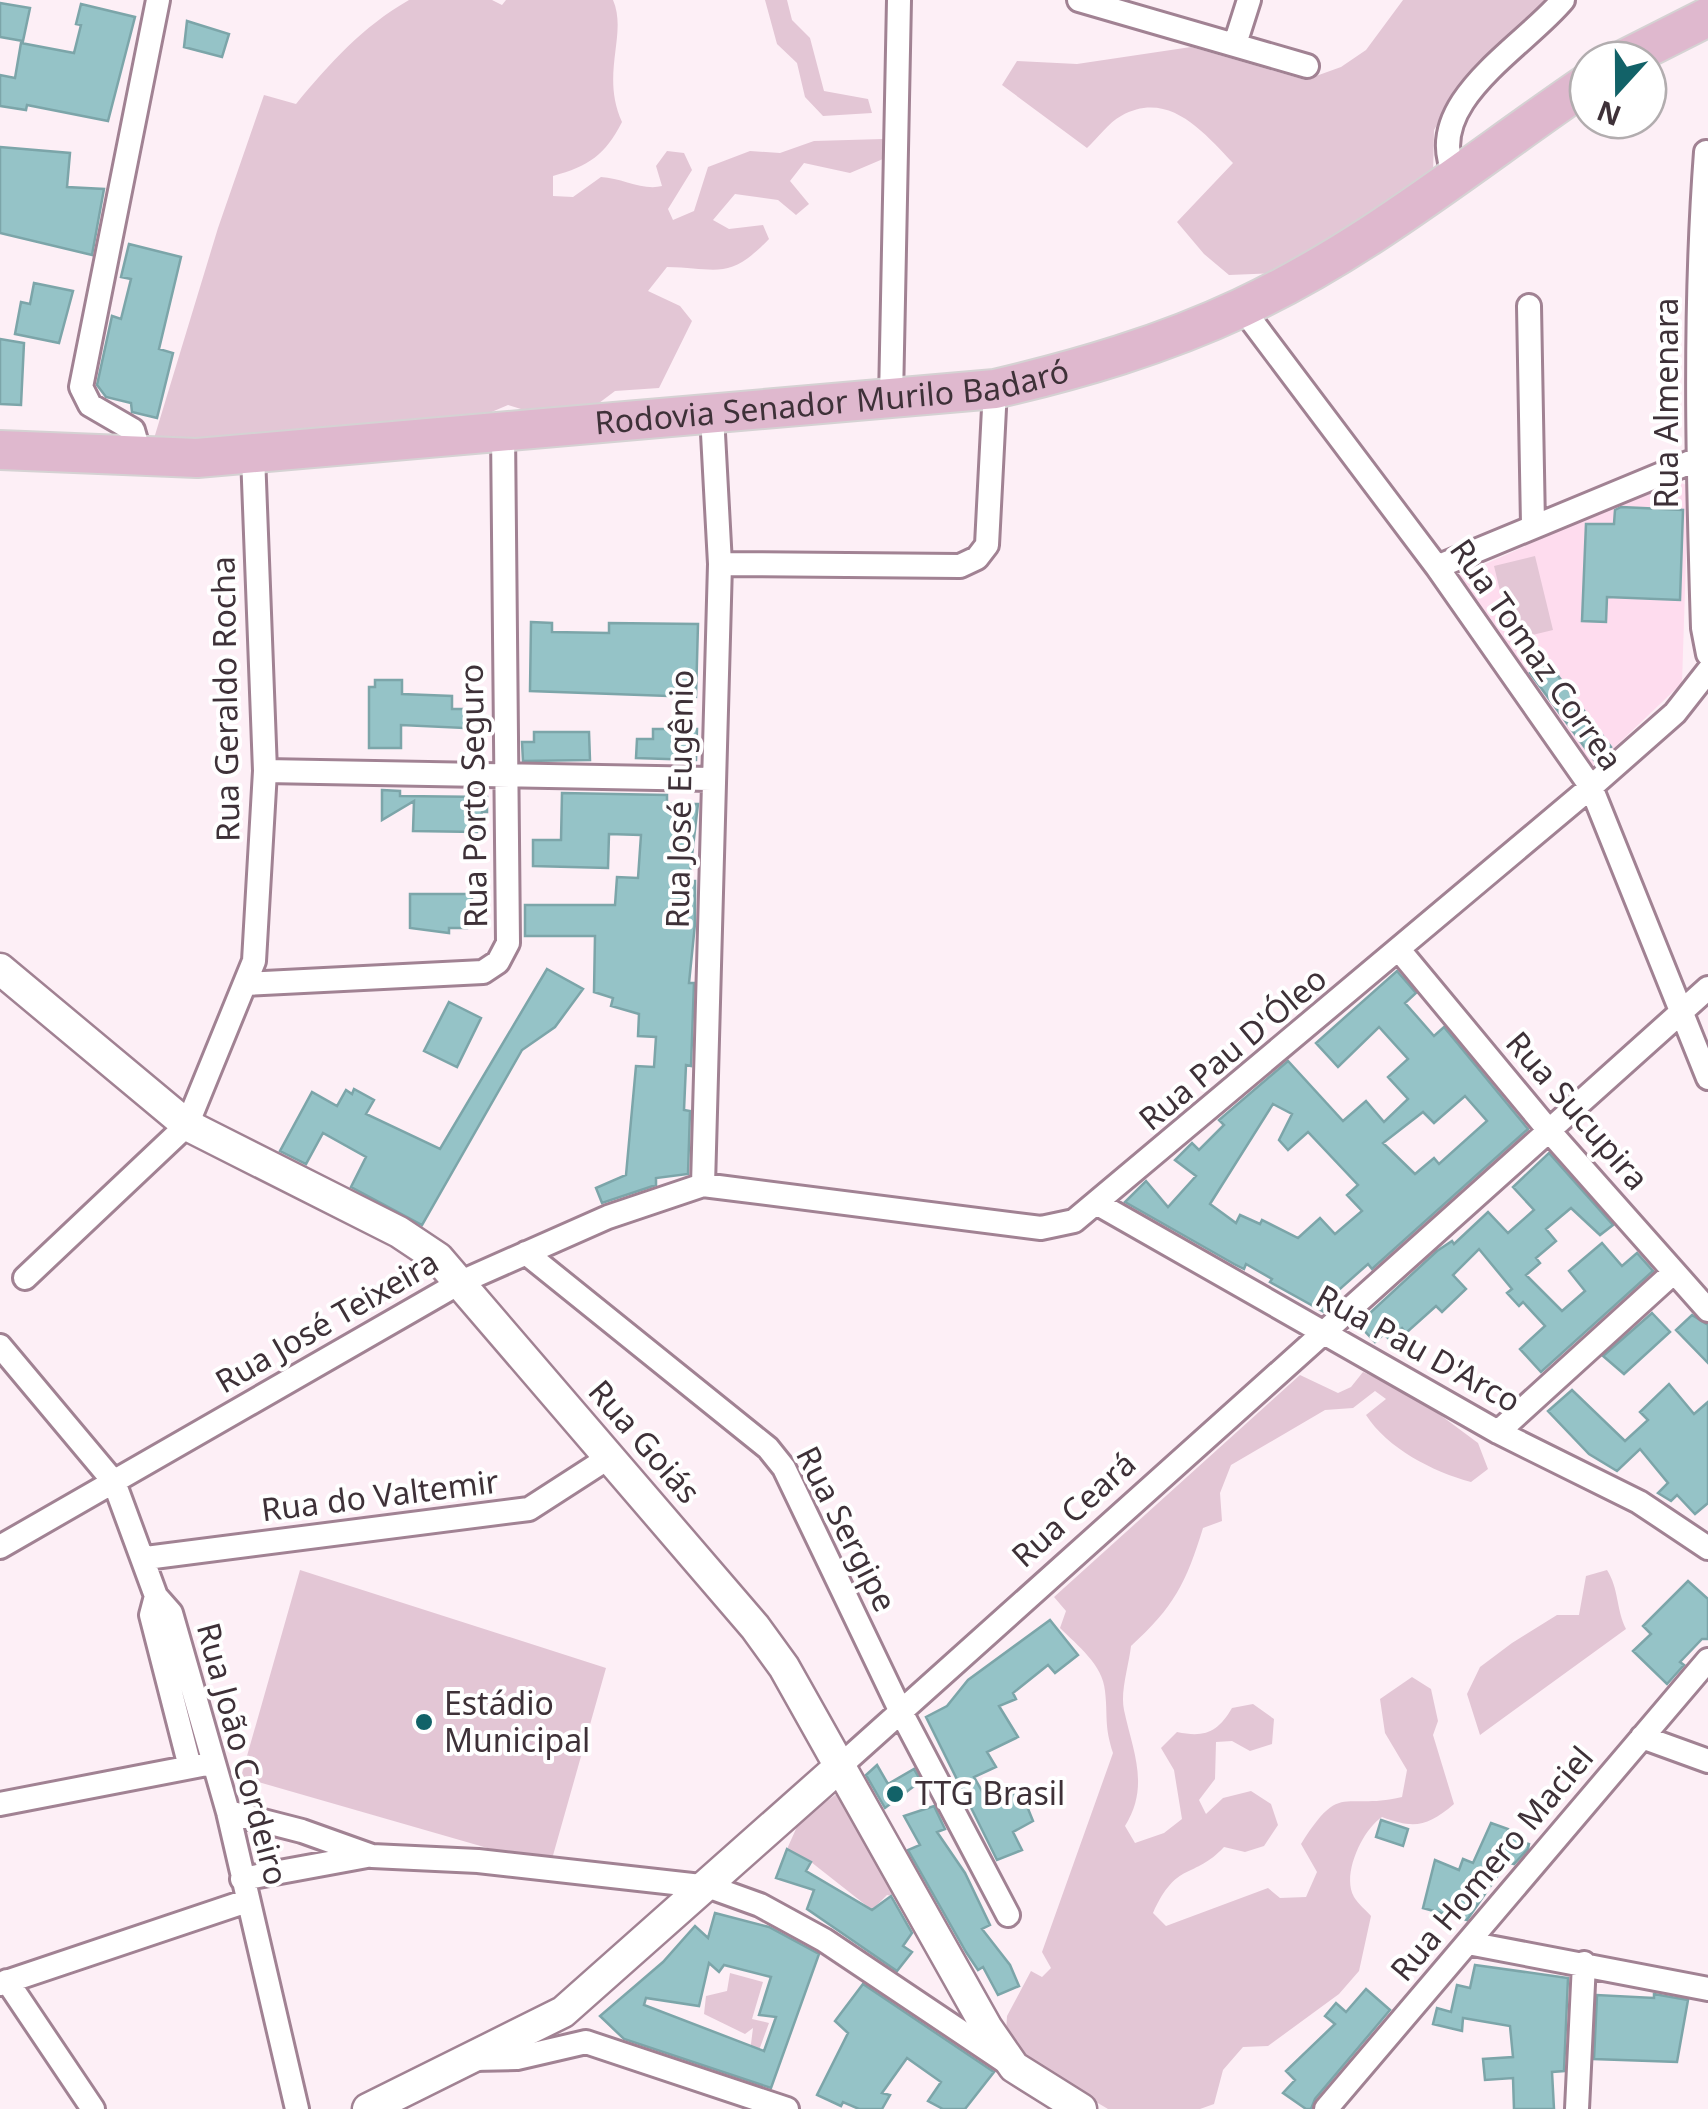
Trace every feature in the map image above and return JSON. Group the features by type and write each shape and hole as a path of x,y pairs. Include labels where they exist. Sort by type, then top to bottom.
{"main road":[{"path":"1663,40 1708,17"},
{"name":"Rodovia Senador Murilo Badaró","path":"0,450 141,458 253,455 994,389 1106,362 1242,308 1371,236 1568,97"}],"street":[{"path":"141,458 133,430 90,405 82,387 158,0"},
{"path":"891,400 900,0"},
{"path":"1079,0 1306,66"},
{"path":"1235,44 1249,0"},
{"path":"1455,175 1445,155 1445,134 1468,94 1563,0"},
{"name":"Rua Almenara","path":"1706,152 1699,248 1698,460 1702,628 1708,654"},
{"path":"1529,306 1532,525"},
{"name":"Rua Tomaz Correa","path":"1242,308 1436,567 1591,786 1708,1078"},
{"path":"720,564 960,566 977,558 988,544 994,389"},
{"name":"Rua José Eugênio","path":"702,1185 720,564 712,415"},
{"name":"Rua Porto Seguro","path":"246,984 483,972 498,962 508,943 503,431"},
{"name":"Rua Geraldo Rocha","path":"25,1278 187,1125 254,961 266,771 253,455"},
{"path":"1436,567 1698,460"},
{"name":"Rua Pau D'Óleo","path":"702,1185 1042,1228 1074,1220 1400,951 1591,786 1675,712 1708,671"},
{"path":"266,771 711,779"},
{"name":"Rua Sucupira","path":"1400,951 1551,1132 1708,1310"},
{"name":"Rua Goiás","path":"0,968 187,1125 411,1239 438,1258 461,1282 755,1627 784,1668 987,2028 1014,2068 1081,2109"},
{"name":"Rua Ceará","path":"368,2109 563,2012 710,1887 1708,988"},
{"name":"Rua José Teixeira","path":"0,1547 461,1282 608,1216 702,1185"},
{"name":"Rua Pau D'Arco","path":"1098,1204 1498,1432 1639,1502 1708,1548"},
{"name":"Rua Sergipe","path":"526,1253 768,1448 784,1468 901,1712 1008,1915"},
{"path":"1498,1432 1674,1272"},
{"name":"Rua João Cordeiro","path":"0,1346 114,1482 146,1558 156,1596 171,1612 201,1765 228,1812 297,2109"},
{"name":"Rua do Valtemir","path":"146,1558 529,1510 608,1458"},
{"name":"Rua Homero Maciel","path":"1326,2109 1708,1660"},
{"path":"1642,1737 1708,1762"},
{"path":"0,1804 201,1765"},
{"path":"228,1812 302,1831 372,1856 478,1861 710,1887 760,1904 824,1940 1014,2068"},
{"path":"93,2109 3,1982 245,1890 372,1856"},
{"path":"1468,1943 1708,1989"},
{"path":"1577,2109 1584,1963"},
{"path":"563,2012 586,2042"},
{"path":"469,2059 518,2058 586,2042 787,2109"},
{"path":"1042,2088 1066,2109"}],"shaded area":[{"path":"409,0 492,0 502,5 506,0 613,0 618,27 613,87 622,122 595,158 553,176 553,196 573,197 601,177 647,187 662,186 656,166 667,151 684,153 692,170 668,209 673,220 694,211 708,167 750,151 780,153 814,141 883,139 883,159 850,173 804,163 790,181 809,204 796,215 778,200 735,194 713,220 729,229 763,225 769,239 733,267 667,267 648,291 680,306 692,321 659,388 615,391 587,412 547,417 508,405 461,425 152,445 218,228 264,95 296,104 348,47"},
{"path":"765,0 787,0 792,20 810,38 824,91 868,99 872,113 823,116 805,97 797,63 777,44"},
{"path":"1403,0 1545,0 1452,100 1434,130 1433,176 1276,273 1229,275 1204,254 1177,222 1233,163 1184,118 1155,108 1138,109 1117,119 1087,148 1002,85 1017,61 1077,64 1191,47 1305,80 1341,67 1366,50"},
{"path":"1672,480 1687,485 1688,497 1682,683 1593,768 1454,578"},
{"path":"1535,556 1553,630 1512,640 1494,566"},
{"path":"1363,1372 1412,1394 1478,1443 1488,1469 1471,1482 1442,1472 1398,1448 1366,1415 1386,1399 1375,1391 1353,1408 1325,1410 1231,1465 1220,1493 1222,1521 1203,1528 1177,1593 1131,1646 1123,1703 1138,1783 1133,1811 1125,1826 1135,1843 1164,1833 1182,1819 1174,1770 1161,1748 1177,1732 1210,1731 1232,1708 1253,1704 1274,1719 1272,1744 1250,1751 1232,1741 1216,1742 1215,1779 1199,1800 1206,1814 1223,1798 1251,1791 1271,1804 1278,1825 1264,1846 1245,1852 1224,1847 1178,1878 1153,1913 1166,1926 1268,1888 1280,1898 1306,1897 1317,1872 1301,1844 1325,1812 1344,1802 1402,1797 1407,1770 1385,1733 1380,1699 1412,1677 1431,1689 1438,1721 1433,1735 1454,1804 1420,1824 1382,1817 1361,1842 1352,1865 1351,1888 1371,1916 1359,1971 1339,1994 1268,2046 1243,2047 1223,2070 1214,2104 1200,2109 1108,2109 1020,2057 1006,2033 1007,2016 1031,1971 1042,1977 1051,1968 1042,1952 1113,1753 1100,1673 1060,1628 1066,1611 1054,1597 1300,1375 1338,1393 1351,1387"},
{"name":"Estádio Municipal","path":"300,1570 606,1668 550,1866 241,1777"},
{"path":"1607,1570 1626,1629 1480,1735 1467,1694 1480,1667 1557,1615 1579,1615 1586,1576"},
{"path":"845,1788 905,1898 887,1895 872,1910 811,1862 787,1849 800,1820"},
{"path":"730,1973 763,1982 752,2019 769,2023 758,2053 750,2052 753,2028 745,2034 704,2014 706,1996 727,1991"}],"building":[{"path":"0,3 30,8 23,41 0,37"},
{"path":"81,4 135,17 108,121 27,105 26,110 0,106 0,75 15,78 21,43 74,53"},
{"path":"187,21 229,34 222,57 184,47"},
{"path":"0,147 70,153 67,187 104,189 92,255 0,233"},
{"path":"129,244 181,257 159,349 173,353 157,418 132,412 131,403 106,397 97,385 112,316 121,319 131,279 121,277"},
{"path":"34,283 73,291 59,343 15,334 21,302 30,304"},
{"path":"0,339 24,343 21,405 0,404"},
{"path":"1615,510 1683,510 1680,600 1607,597 1606,622 1582,621 1586,524 1614,524"},
{"path":"531,622 552,623 552,632 609,633 609,623 698,624 696,697 530,691"},
{"path":"1547,661 1611,747 1594,760 1530,673"},
{"path":"375,680 402,680 402,694 452,696 452,709 465,709 464,728 401,725 401,748 369,748 369,687 375,687"},
{"path":"653,729 697,729 696,760 636,758 637,739 653,739"},
{"path":"534,732 589,732 590,760 523,761 522,742 534,742"},
{"path":"382,790 400,791 400,796 487,797 487,812 482,812 477,832 413,831 414,801 382,820"},
{"path":"562,793 667,795 667,804 698,804 689,881 695,881 695,924 689,983 694,983 691,1066 686,1065 684,1110 690,1111 688,1174 656,1178 656,1185 602,1203 596,1188 626,1175 636,1066 654,1067 656,1037 638,1036 639,1014 611,1006 613,998 594,992 595,936 525,936 525,905 615,905 617,877 638,878 641,835 609,834 608,868 533,866 533,840 561,840"},
{"path":"410,894 472,894 472,919 467,918 467,928 449,928 449,933 410,928"},
{"path":"547,969 583,989 555,1027 522,1050 422,1225 351,1187 366,1157 323,1133 306,1164 280,1151 312,1092 337,1106 346,1090 352,1094 354,1089 374,1100 366,1114 440,1149"},
{"path":"1397,971 1416,993 1405,1003 1434,1036 1444,1027 1528,1129 1372,1269 1368,1264 1333,1295 1339,1299 1324,1312 1246,1264 1244,1269 1234,1264 1125,1202 1146,1181 1168,1207 1196,1176 1175,1160 1192,1143 1199,1150 1224,1125 1219,1120 1288,1061 1343,1121 1366,1101 1384,1122 1408,1099 1388,1077 1408,1059 1379,1027 1338,1067 1316,1043","holes":["1465,1096 1487,1121 1439,1164 1434,1158 1415,1174 1383,1143 1423,1112 1434,1123","1273,1104 1292,1114 1279,1140 1288,1150 1308,1132 1358,1185 1347,1195 1362,1211 1335,1234 1320,1218 1298,1238 1262,1220 1260,1224 1240,1215 1236,1223 1210,1204"]},
{"path":"449,1002 481,1018 457,1067 424,1051"},
{"path":"1549,1153 1613,1225 1600,1235 1571,1208 1546,1229 1556,1241 1536,1258 1540,1263 1526,1275 1562,1311 1585,1291 1569,1271 1602,1243 1622,1266 1637,1253 1653,1271 1541,1372 1520,1349 1545,1326 1523,1302 1519,1306 1507,1293 1512,1289 1479,1249 1453,1275 1466,1289 1442,1312 1436,1306 1406,1333 1402,1328 1389,1339 1384,1334 1375,1342 1358,1324 1437,1251 1452,1241 1454,1244 1488,1212 1508,1233 1534,1210 1513,1187"},
{"path":"1652,1313 1670,1332 1624,1374 1603,1356"},
{"path":"1692,1315 1708,1325 1708,1363 1676,1330"},
{"path":"1669,1384 1694,1414 1708,1402 1708,1503 1695,1514 1677,1495 1671,1501 1658,1493 1668,1483 1640,1449 1617,1471 1589,1454 1548,1411 1572,1390 1625,1441 1648,1420 1640,1412"},
{"path":"1688,1581 1708,1599 1708,1639 1702,1639 1680,1662 1684,1665 1667,1684 1633,1651 1651,1634 1643,1626"},
{"path":"1050,1620 1078,1655 1055,1673 1048,1665 1013,1693 1016,1699 999,1706 1018,1737 987,1752 996,1767 974,1777 991,1807 1020,1789 1033,1821 1013,1832 1022,1850 997,1860 926,1717 947,1706 968,1680"},
{"path":"877,1765 888,1784 914,1769 921,1781 885,1808 866,1775"},
{"path":"934,1806 945,1829 937,1832 965,1873 990,1925 982,1929 1010,1965 1019,1986 998,1995 983,1967 978,1970 966,1952 908,1850 920,1845 904,1816"},
{"path":"1381,1820 1408,1829 1403,1846 1376,1837"},
{"path":"1491,1823 1508,1829 1506,1836 1529,1844 1528,1849 1514,1864 1507,1862 1467,1920 1423,1908 1435,1860 1459,1870 1463,1859 1473,1863"},
{"path":"787,1849 811,1862 806,1871 872,1910 891,1896 912,1933 903,1946 912,1952 897,1971 807,1909 814,1890 776,1878"},
{"path":"715,1913 769,1927 819,1954 771,2088 624,2039 600,2016 663,1962 695,1926 708,1938","holes":["709,1963 719,1972 724,1965 771,1977 759,2015 776,2017 764,2051 644,2005 646,1998 699,2006"]},
{"path":"1475,1965 1568,1978 1564,2071 1552,2072 1554,2109 1514,2109 1513,2078 1485,2080 1483,2059 1513,2057 1510,2026 1463,2018 1462,2031 1433,2024 1437,2008 1451,2012 1457,1985 1470,1988"},
{"path":"863,1984 994,2072 965,2109 943,2109 928,2101 941,2082 907,2058 882,2093 890,2095 882,2109 859,2109 843,2102 841,2106 817,2095 848,2033 835,2021"},
{"path":"1366,1989 1390,2010 1315,2099 1311,2109 1306,2109 1283,2093 1295,2080 1286,2071 1335,2024 1325,2016 1336,2003 1346,2012"},
{"path":"1654,1994 1688,2000 1677,2062 1594,2059 1597,1995 1654,1998"}],"place":[{"name":"Estádio Municipal","path":"424,1722"},
{"name":"TTG Brasil","path":"895,1794"}]}
